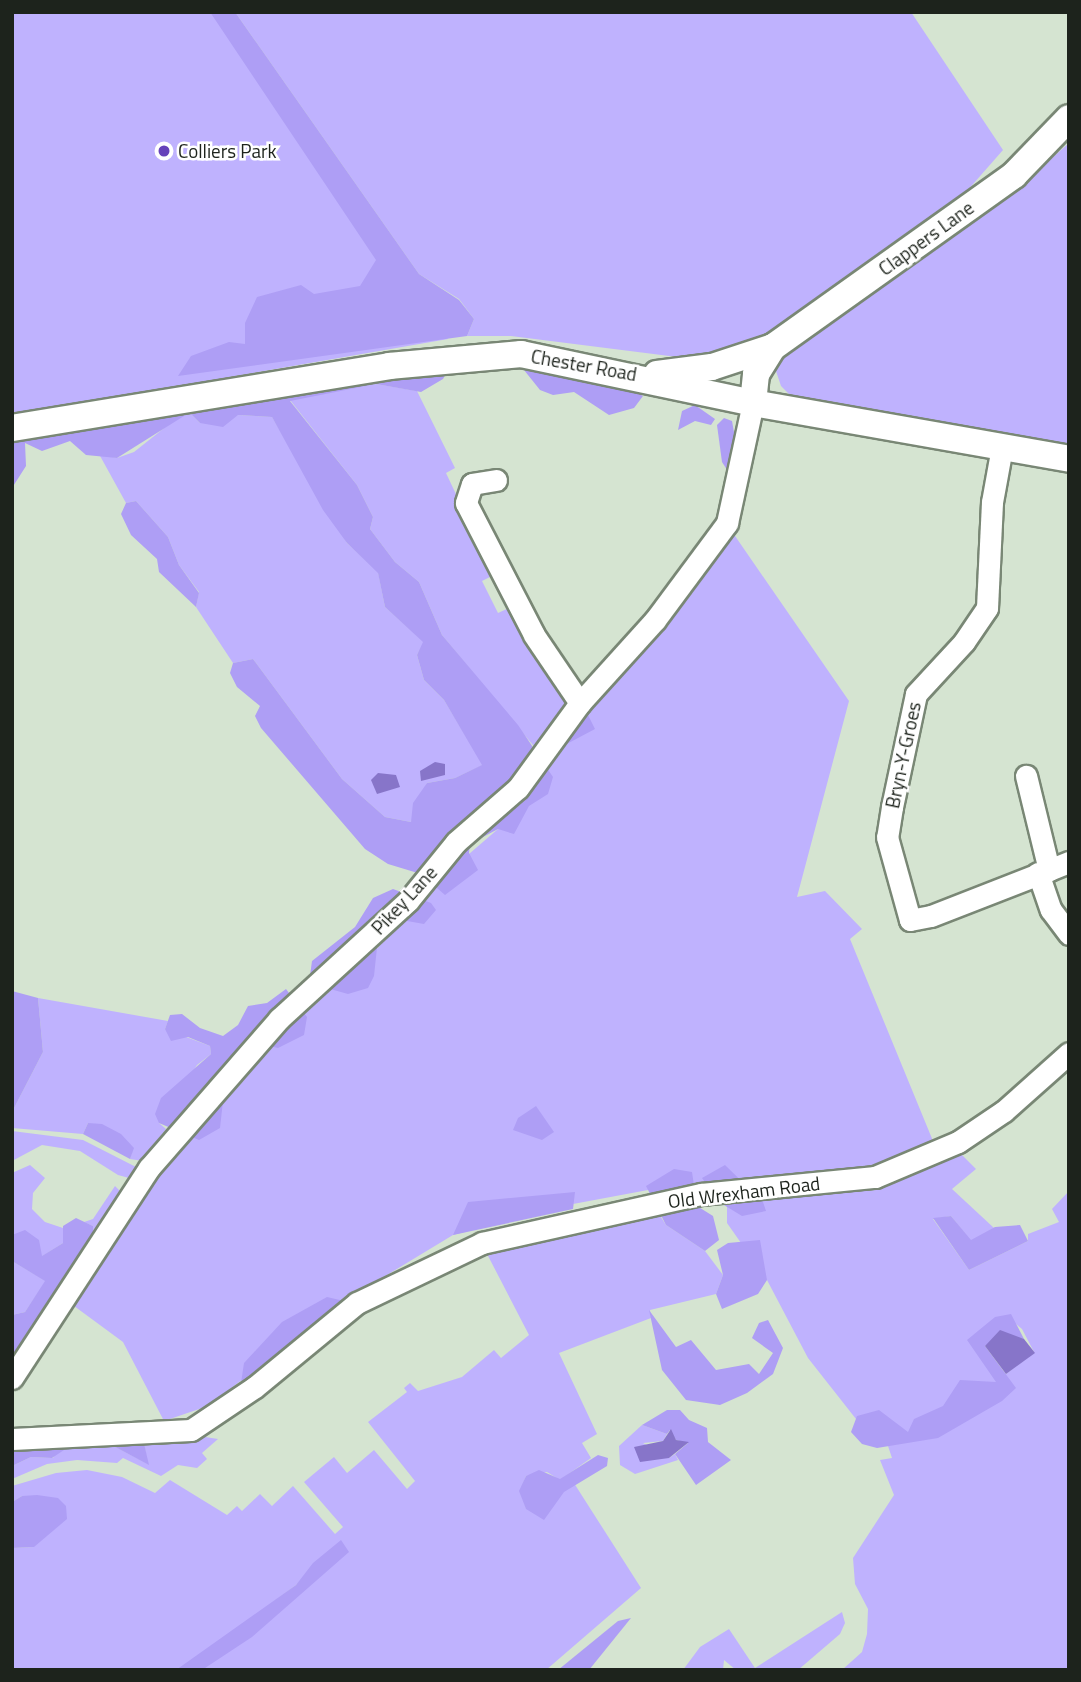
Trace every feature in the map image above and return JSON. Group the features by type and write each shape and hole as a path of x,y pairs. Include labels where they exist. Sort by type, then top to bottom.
{"main road":[{"name":"Clappers Lane","path":"642,376 712,367 773,347 1014,175 1069,118"},
{"name":"Clappers Lane","path":"753,403 756,374 773,347"},
{"name":"Chester Road","path":"12,428 389,366 521,354 642,376 753,403 1069,459"}],"street":[{"name":"Pikey Lane","path":"12,1378 149,1168 279,1019 408,901 456,842 518,788 580,703 655,620 727,523 753,403"},
{"name":"Bryn-Y-Groes","path":"1002,447 992,502 987,608 964,642 916,694 887,837 910,920 942,912 1052,868"},
{"path":"496,480 472,484 466,503 534,635 580,703"},
{"path":"1026,776 1052,868 1051,910 1069,934"},
{"name":"Old Wrexham Road","path":"12,1439 191,1430 255,1387 357,1303 482,1243 701,1194 875,1177 958,1142 1004,1111 1069,1054"}],"shaded area":[{"name":"Colliers Park","path":"12,12 221,12 448,339 12,415"},
{"path":"210,12 235,12 419,274 459,300 474,319 467,336 178,376 191,356 229,342 245,344 245,323 257,297 301,285 314,294 360,286 376,260"},
{"path":"235,12 911,12 1003,150 952,208 773,335 701,360 511,336 467,336 474,319 459,299 419,274"},
{"path":"1069,143 1069,448 818,404 791,396 781,386 776,371 785,354 1020,186"},
{"path":"448,370 443,379 421,392 376,384 290,401 357,485 373,517 370,529 395,562 419,582 442,635 518,725 553,777 548,794 529,806 514,834 498,829 470,844 469,853 478,870 445,895 421,874 388,864 365,849 261,728 255,716 260,706 237,687 230,673 233,663 253,659 342,779 385,817 411,822 413,803 427,783 455,778 482,765 444,700 424,680 417,655 423,642 385,607 378,573 347,543 323,510 272,417 238,415 223,427 200,423 187,410"},
{"path":"524,370 622,385 643,396 634,408 609,415 574,392 553,395 540,390"},
{"path":"376,384 417,391 455,468 446,473 494,575 482,581 498,613 511,607 571,708 537,750 442,635 419,582 395,562 370,529 373,517 357,485 290,400"},
{"path":"695,405 715,419 711,425 695,421 678,430 682,411"},
{"path":"187,410 200,423 238,415 272,417 347,543 378,572 385,607 424,642 417,655 424,680 444,700 483,765 455,778 427,783 411,822 385,817 342,779 253,659 233,663 196,607 199,592 179,565 168,537 136,501 126,503 99,454 117,458 134,452"},
{"path":"180,412 184,416 117,458 86,455 70,441 42,451 25,443 26,466 12,488 12,435"},
{"path":"724,418 732,421 738,455 729,473 722,462 717,425"},
{"path":"136,501 168,537 179,565 199,593 196,607 159,572 157,559 131,535 121,514 126,503"},
{"path":"733,533 849,701 797,897 825,891 862,929 850,939 933,1141 908,1155 865,1167 648,1190 573,1204 453,1235 344,1301 208,1406 164,1421 123,1342 70,1303 138,1196 302,1008 374,952 433,885 498,829 546,762"},
{"path":"587,713 595,729 561,747 576,723"},
{"path":"435,762 445,764 445,775 421,781 420,771"},
{"path":"378,773 396,775 400,787 377,794 371,780"},
{"path":"393,889 431,903 436,910 424,924 396,919 378,938 374,976 368,988 348,994 309,983 312,961 355,927 373,898"},
{"path":"286,989 307,1017 304,1035 278,1048 257,1043 216,1091 223,1101 220,1128 199,1140 159,1123 155,1114 161,1098 211,1054 210,1046 188,1037 171,1041 165,1029 170,1015 182,1014 200,1028 223,1036 238,1025 248,1006 267,1003"},
{"path":"12,991 38,998 43,1052 12,1112"},
{"path":"38,998 168,1021 165,1029 210,1046 211,1054 197,1065 159,1123 166,1129 143,1161 130,1159 133,1148 88,1123 83,1134 12,1128 12,1112 43,1052"},
{"path":"536,1106 554,1132 542,1140 513,1130 518,1118"},
{"path":"88,1123 102,1124 121,1134 134,1148 130,1159 83,1134"},
{"path":"12,1131 83,1140 136,1167 129,1178 118,1175 80,1151 42,1145 12,1161"},
{"path":"958,1151 976,1169 952,1189 994,1228 971,1241 951,1216 933,1219 969,1270 1028,1241 1028,1234 1059,1222 1052,1209 1069,1191 1069,1670 842,1670 862,1652 867,1634 868,1609 855,1584 853,1558 894,1495 880,1460 892,1458 886,1440 856,1419 808,1358 767,1280 727,1223 727,1200 876,1190","holes":["1010,1319 1022,1329 1034,1352 1006,1374 975,1343"]},
{"path":"30,1165 45,1178 33,1193 32,1209 45,1222 63,1228 63,1243 41,1257 12,1235 12,1173"},
{"path":"725,1165 763,1202 766,1211 742,1216 719,1202 702,1178"},
{"path":"674,1169 692,1172 697,1206 713,1216 719,1240 705,1251 666,1225 646,1186"},
{"path":"115,1186 121,1192 94,1239 93,1226 84,1222 93,1219"},
{"path":"575,1192 573,1209 453,1235 468,1202"},
{"path":"657,1211 666,1225 705,1251 723,1275 716,1294 650,1310 651,1318 559,1353 597,1434 582,1443 591,1458 560,1480 547,1472 526,1476 520,1491 526,1508 572,1480 641,1588 546,1670 12,1670 12,1548 34,1547 22,1496 12,1502 12,1486 56,1473 87,1470 122,1477 155,1493 170,1480 227,1515 237,1506 242,1511 260,1494 272,1506 293,1486 335,1534 343,1527 304,1482 334,1457 347,1473 374,1450 407,1489 415,1481 368,1422 407,1392 404,1388 410,1383 418,1391 462,1377 494,1350 501,1358 529,1335 485,1250","holes":["341,1541 299,1588 233,1632 296,1585"]},
{"path":"951,1216 971,1240 995,1227 1020,1225 1028,1241 969,1270 933,1218"},
{"path":"76,1218 93,1226 94,1239 12,1370 12,1315 25,1312 45,1281 12,1261 12,1235 25,1230 39,1240 42,1256 63,1243 63,1226"},
{"path":"760,1240 767,1280 758,1294 722,1309 716,1294 723,1275 717,1250 728,1243"},
{"path":"12,1261 46,1281 25,1312 12,1315"},
{"path":"327,1297 344,1301 254,1377 241,1383 244,1363 282,1322"},
{"path":"649,1310 676,1347 691,1340 716,1370 749,1364 759,1374 773,1353 752,1338 759,1323 768,1320 783,1348 773,1374 747,1393 720,1405 686,1400 662,1370"},
{"path":"1011,1314 1024,1339 1008,1336 985,1346 1016,1388 1002,1401 938,1438 877,1448 862,1444 851,1432 857,1416 879,1410 908,1432 914,1419 943,1406 960,1380 996,1382 967,1340 995,1317"},
{"path":"1000,1330 1024,1339 1035,1353 1006,1374 985,1346"},
{"path":"667,1410 680,1410 689,1420 707,1428 708,1442 731,1460 696,1485 675,1454 688,1443 676,1440 670,1430 667,1434 642,1425"},
{"path":"642,1425 667,1434 663,1441 643,1443 669,1458 675,1454 678,1460 635,1474 620,1465 619,1446"},
{"path":"671,1429 676,1440 689,1442 669,1458 640,1462 634,1447 663,1441"},
{"path":"192,1435 218,1439 202,1453 207,1459 197,1468 178,1465 161,1476 123,1458 117,1463 77,1460 47,1464 12,1479 12,1466 31,1457 53,1458 62,1446 106,1442 148,1464 143,1439"},
{"path":"143,1439 149,1465 106,1442"},
{"path":"62,1446 64,1450 52,1458 31,1457 12,1466 12,1448"},
{"path":"598,1455 608,1458 607,1466 564,1492 544,1520 526,1509 519,1491 526,1476 539,1470 560,1479"},
{"path":"22,1496 58,1498 66,1506 67,1519 34,1547 12,1548 12,1502"},
{"path":"341,1540 349,1552 252,1637 202,1670 176,1670 296,1585 313,1563"},
{"path":"842,1612 845,1623 840,1634 798,1670 736,1670 724,1660 723,1670 683,1670 700,1647 729,1629 755,1668"},
{"path":"631,1618 589,1670 558,1670 618,1621"}],"place":[{"name":"Colliers Park","path":"164,151"}]}
